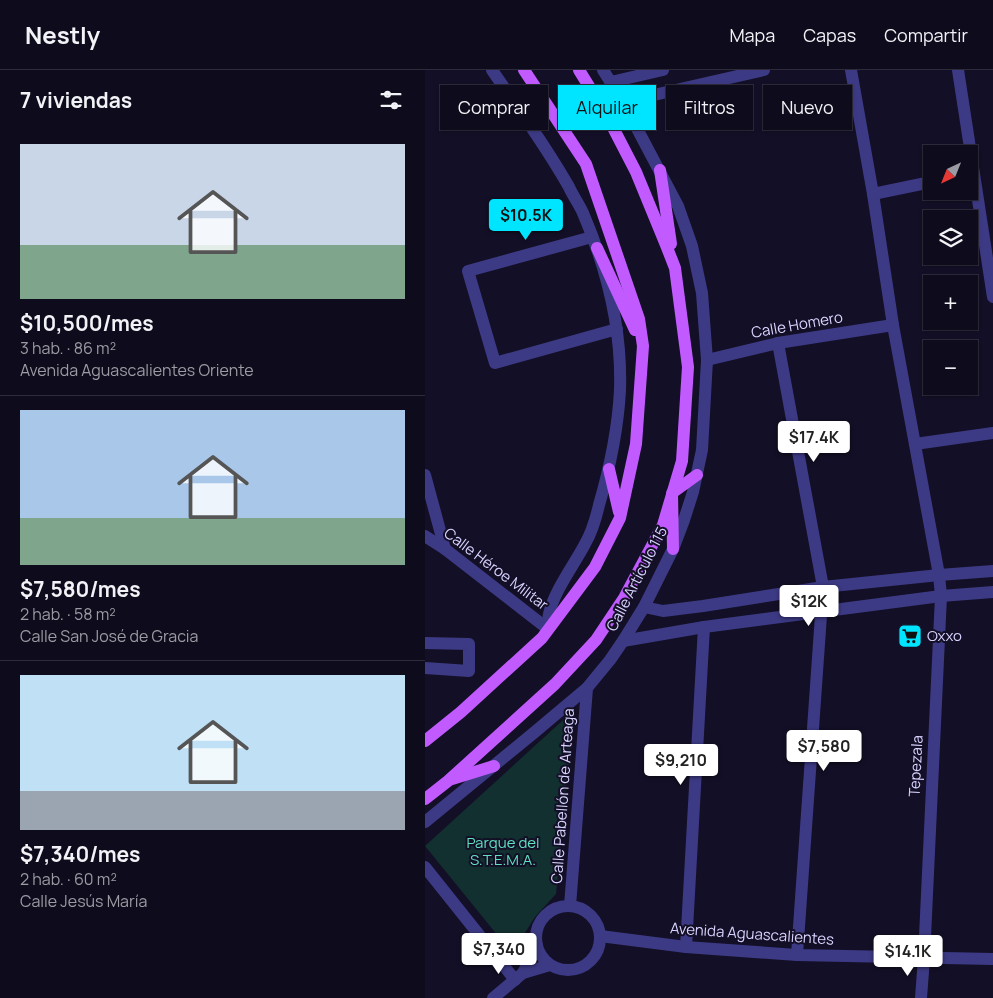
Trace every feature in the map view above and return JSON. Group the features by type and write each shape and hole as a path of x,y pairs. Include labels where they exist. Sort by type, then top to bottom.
{"main road":[{"path":"425,741 461,712 542,638 595,567 620,518 636,444 643,346 639,319 586,164 524,70"},
{"path":"579,70 606,114 636,172 675,268"},
{"path":"425,799 555,684 596,640 624,598 663,524 681,461 688,367 660,170"},
{"path":"594,243 643,346"},
{"path":"609,468 620,518"},
{"path":"672,492 697,475"},
{"path":"672,492 673,549"},
{"path":"448,780 494,766"}],"street":[{"path":"492,70 558,167 583,212 609,288 617,329 620,391 609,468 596,516 586,543 559,590 549,614 548,630"},
{"name":"Calle Artículo 115","path":"603,70 613,85"},
{"path":"611,82 663,70"},
{"path":"656,95 764,70"},
{"name":"Tepezala","path":"851,70 873,194 893,325 939,575 941,596 921,998"},
{"path":"958,70 967,145"},
{"name":"Calle Artículo 115","path":"425,822 587,688 610,660 644,607 673,549 684,520 702,450 707,360 702,293 692,246 679,206 638,130"},
{"path":"873,194 923,184"},
{"path":"976,200 993,297"},
{"path":"594,243 468,272 495,363 617,329"},
{"name":"Calle Homero","path":"707,360 778,343 893,325"},
{"path":"778,343 823,587 797,955"},
{"path":"915,444 993,433"},
{"path":"425,475 445,549"},
{"name":"Calle Héroe Militar","path":"425,536 445,549 548,630"},
{"path":"644,607 671,610 823,587 993,571"},
{"path":"623,641 704,627 941,596 993,592"},
{"path":"686,947 704,627"},
{"path":"425,643 469,644 469,672 425,668"},
{"name":"Calle Pabellón de Arteaga","path":"570,906 587,688"},
{"path":"425,867 519,977"},
{"path":"570,906 587,912 594,919 600,936 600,945 597,953 591,960 584,966 567,970 558,969 550,965 541,956 536,935 539,925 551,910 570,906"},
{"name":"Avenida Aguascalientes","path":"600,936 686,947 797,955 993,959"},
{"path":"519,977 537,945"},
{"path":"493,998 519,977 550,965"}],"green space":[{"name":"Parque del S.T.E.M.A.","path":"574,710 556,894 535,917 523,936 528,956 520,963 425,846"}],"place":[{"name":"Oxxo","path":"910,636"}]}
